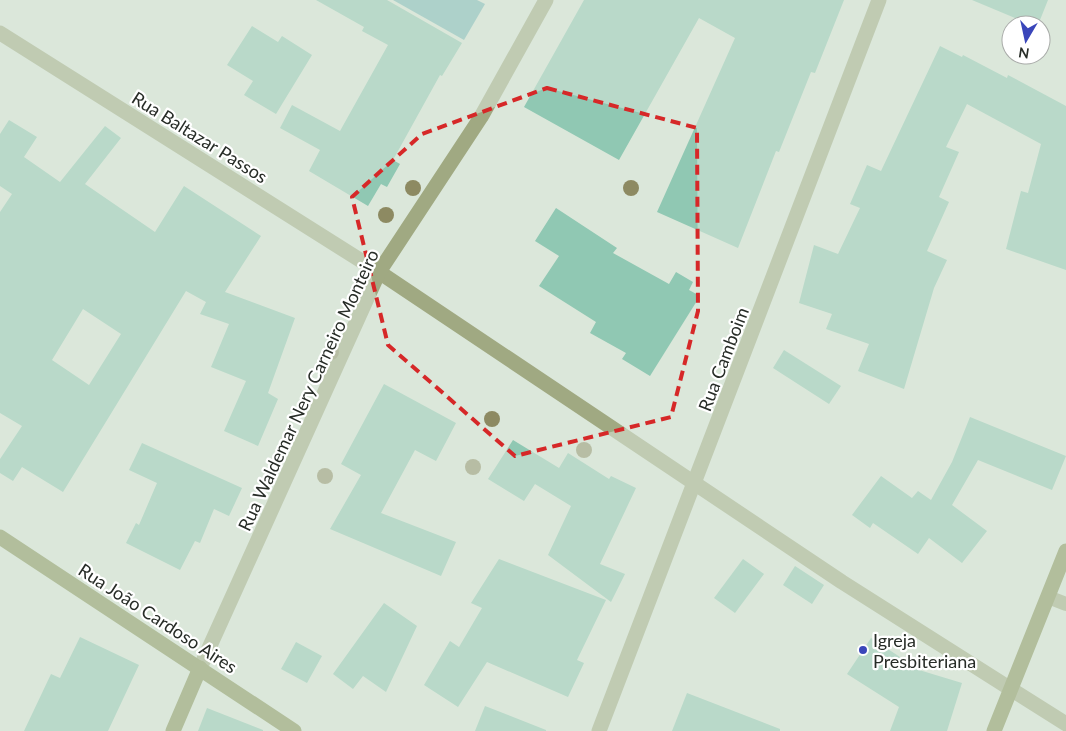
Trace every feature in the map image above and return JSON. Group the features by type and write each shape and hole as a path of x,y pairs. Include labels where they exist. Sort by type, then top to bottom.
{"street":[{"name":"Rua Waldemar Nery Carneiro Monteiro","path":"173,731 379,272 481,117 546,0"},
{"name":"Rua Camboim","path":"599,731 880,0"},
{"name":"Rua Baltazar Passos","path":"0,33 379,272 696,482 842,582 1066,724"},
{"name":"Rua João Cardoso Aires","path":"0,537 294,731"},
{"path":"994,731 1066,551"}],"lane":[{"path":"1048,597 1066,604"}],"highlighted area":[{"path":"547,88 697,128 698,311 671,417 515,456 388,345 352,197 422,134"}],"water":[{"path":"393,0 477,0 485,4 464,40"}],"building":[{"path":"316,0 387,0 462,43 442,76 440,75 393,160 400,164 387,187 381,184 368,206 309,171 320,150 280,128 292,105 340,131 388,45 362,31 364,27"},
{"path":"584,0 844,0 815,73 811,72 779,152 776,151 738,248 657,212 735,38 699,18 619,160 524,107"},
{"path":"972,0 1048,0 1042,15 1008,15"},
{"path":"252,26 278,42 282,36 312,55 276,114 244,95 253,81 227,65"},
{"path":"940,46 962,57 963,55 1007,78 1008,75 1066,106 1066,270 1006,249 1021,191 1028,193 1041,144 967,104 946,147 959,152 939,197 949,202 927,251 947,260 934,288 904,389 858,371 869,344 826,329 832,314 799,303 814,245 838,254 860,208 850,204 867,165 881,171"},
{"path":"9,120 37,137 24,157 60,182 105,126 121,138 85,184 155,232 184,186 261,236 225,292 295,318 268,393 278,399 258,446 224,431 246,381 211,367 229,324 200,314 206,302 186,291 63,492 22,467 13,481 0,473 0,459 22,426 0,413 0,212 12,194 0,186 0,134","holes":["83,309 121,334 89,385 52,360"]},
{"path":"556,208 617,248 613,253 669,284 676,272 693,282 689,290 700,296 650,376 622,359 626,353 590,333 596,322 539,286 559,256 535,241"},
{"path":"784,350 841,386 829,404 773,368"},
{"path":"384,384 456,423 436,461 415,450 381,513 456,542 441,576 330,529 361,475 341,464"},
{"path":"970,417 1066,456 1052,490 978,460 952,505 987,531 962,563 929,538 918,554 873,523 870,528 852,515 881,476 912,498 918,491 931,500 952,462"},
{"path":"513,440 559,468 568,453 609,479 611,476 636,488 600,564 625,574 611,602 548,555 571,506 535,484 524,501 488,479"},
{"path":"142,443 242,488 229,516 214,509 200,543 195,541 180,570 126,543 136,523 139,525 157,483 129,470"},
{"path":"499,559 606,600 577,660 584,663 568,697 487,662 458,707 424,685 450,641 459,647 482,608 471,603"},
{"path":"743,559 764,574 735,613 714,598"},
{"path":"795,566 824,585 812,604 783,585"},
{"path":"384,603 417,626 386,692 363,676 353,689 333,674"},
{"path":"80,637 139,665 108,731 24,731 51,674 60,678"},
{"path":"871,638 900,657 896,663 962,683 947,731 890,731 899,707 847,674"},
{"path":"296,642 322,656 307,683 281,669"},
{"path":"687,693 780,729 780,731 672,731"},
{"path":"485,706 546,730 546,731 475,731"},
{"path":"207,708 263,730 263,731 198,731"}],"place":[{"name":"Igreja Presbiteriana","path":"863,650"}]}
